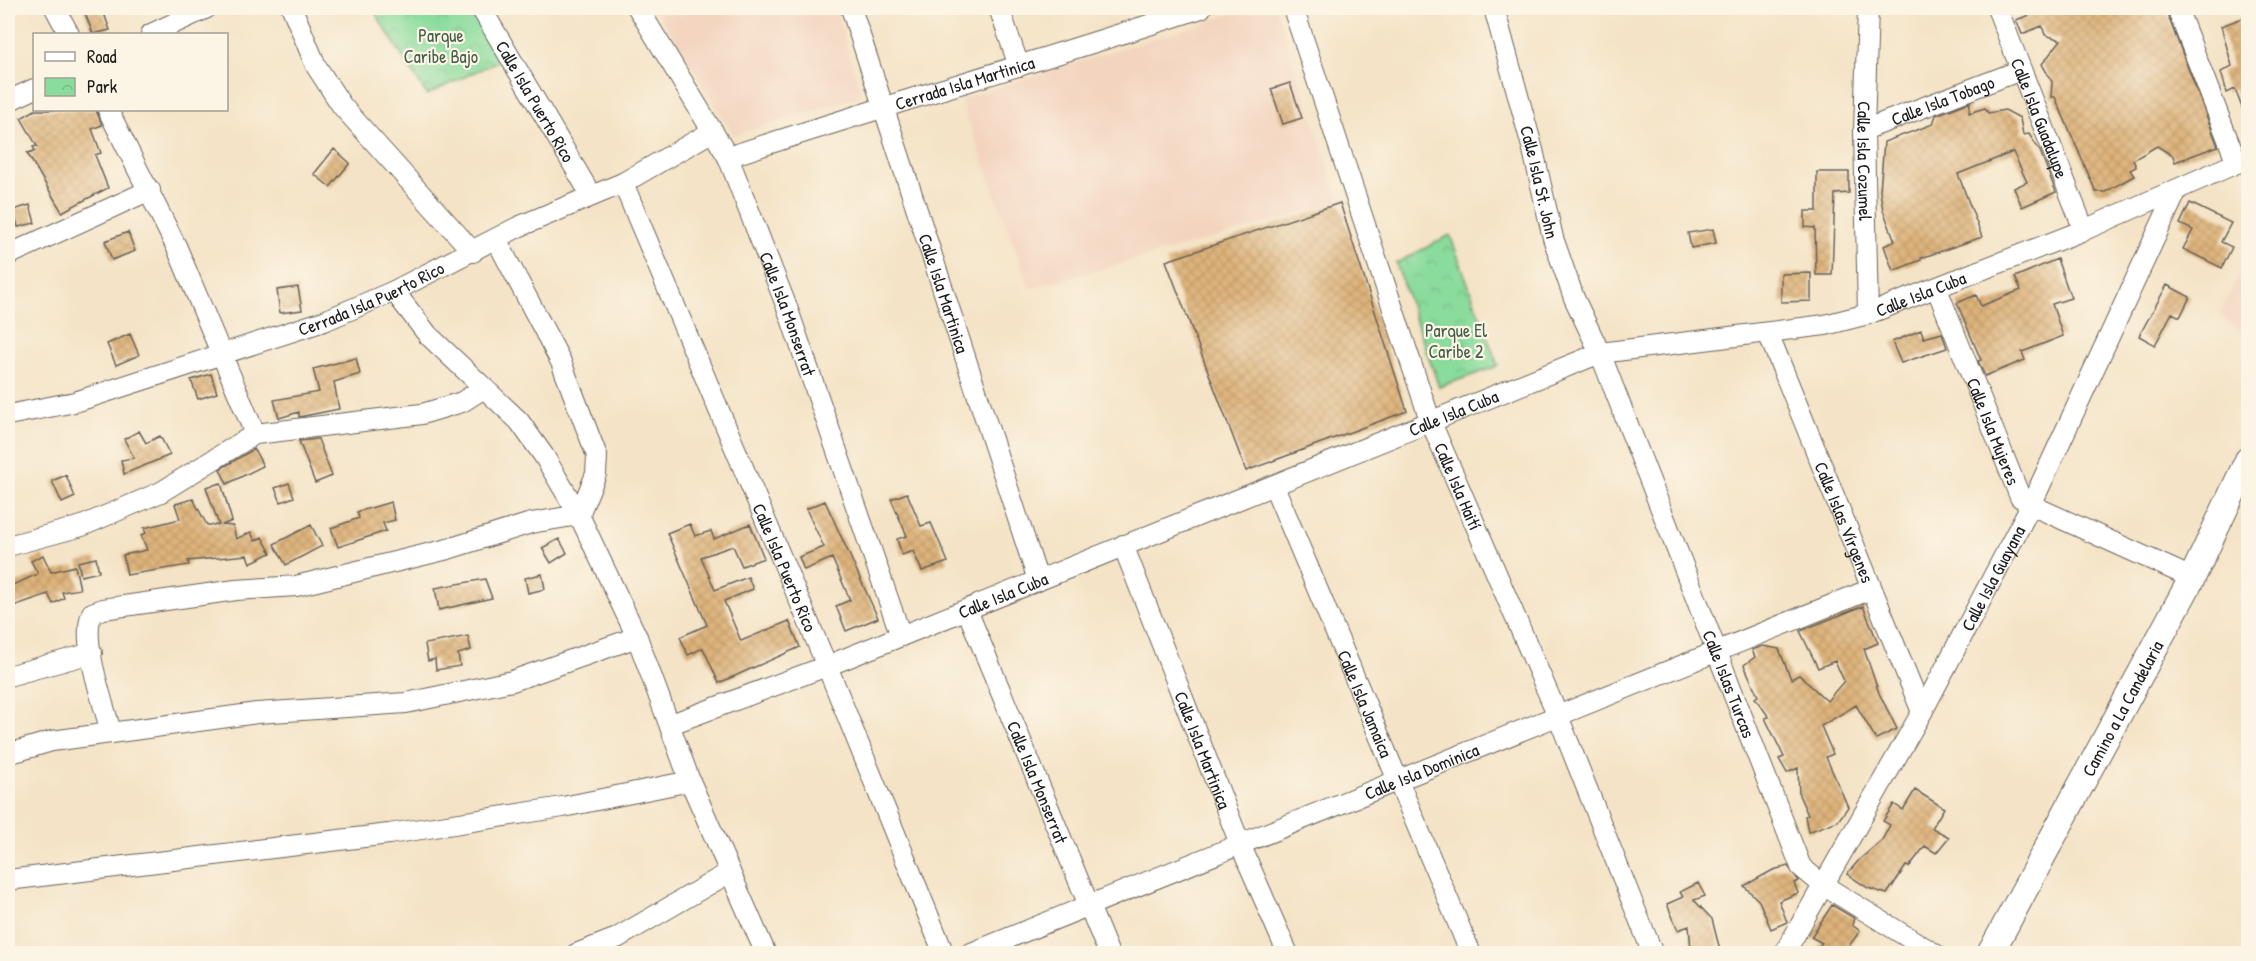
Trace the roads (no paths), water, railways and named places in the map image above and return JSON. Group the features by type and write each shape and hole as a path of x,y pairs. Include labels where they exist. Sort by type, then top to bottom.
{"street":[{"path":"56,8 68,33"},
{"path":"153,33 207,8"},
{"path":"292,8 316,66 342,106 473,252"},
{"name":"Calle Isla Puerto Rico","path":"482,8 591,195"},
{"name":"Calle Isla Monserrat","path":"638,8 728,157 788,310 901,636"},
{"name":"Calle Isla Martinica","path":"851,8 1038,580"},
{"path":"999,8 1019,66"},
{"name":"Cerrada Isla Martinica","path":"728,157 882,106 1019,66 1148,16 1201,8"},
{"name":"Calle Isla Haití","path":"1293,8 1430,420 1558,716 1653,954"},
{"name":"Calle Isla St. John","path":"1494,8 1553,238 1574,298 1600,353"},
{"name":"Calle Isla Cozumel","path":"1868,8 1864,130 1868,314"},
{"name":"Calle Isla Guadalupe","path":"1997,8 2084,230"},
{"path":"2177,8 2243,161"},
{"name":"Calle Isla Tobago","path":"1864,130 2021,70"},
{"path":"8,101 33,89"},
{"path":"109,111 150,190 255,434"},
{"name":"Cerrada Isla Puerto Rico","path":"8,415 75,402 324,321 394,291 496,239 622,183 713,131"},
{"name":"Calle Isla Cuba","path":"671,724 827,666 1600,353 1825,325 1868,314 2084,230 2243,161"},
{"name":"Calle Isla Puerto Rico","path":"622,183 827,666 944,954"},
{"path":"8,255 150,190"},
{"name":"Calle Isla Guayana","path":"1784,954 1922,712 2031,505 2177,190"},
{"path":"496,239 561,362 597,456 596,474 579,515"},
{"name":"Calle Isla Mujeres","path":"1937,289 2014,488 2020,497 2031,505 2192,578"},
{"path":"394,291 428,334 519,421 544,456 579,515 637,637 671,724 690,781 766,954"},
{"name":"Calle Islas Vírgenes","path":"1768,333 1922,712"},
{"name":"Calle Islas Turcas","path":"1600,353 1802,867 1823,885 1935,954"},
{"path":"8,546 82,526 161,492 255,434 422,414 462,402 484,388"},
{"name":"Camino a La Candelaria","path":"1990,954 2192,578 2248,460"},
{"name":"Calle Isla Jamaica","path":"1274,486 1471,954"},
{"path":"111,733 87,624 92,613 103,609 236,590 296,586 448,549 531,523 579,515"},
{"name":"Calle Isla Martinica","path":"1123,545 1240,844 1288,954"},
{"name":"Calle Isla Dominica","path":"969,954 1871,589"},
{"name":"Calle Isla Monserrat","path":"967,610 1109,954"},
{"path":"8,754 52,741 257,713 406,703 512,681 637,637"},
{"path":"8,675 92,653"},
{"path":"8,880 94,867 389,834 563,807 690,781"},
{"path":"576,954 617,938 730,872"}],"park label":[{"name":"Parque Caribe Bajo","path":"441,45"},
{"name":"Parque El Caribe 2","path":"1456,340"}]}
